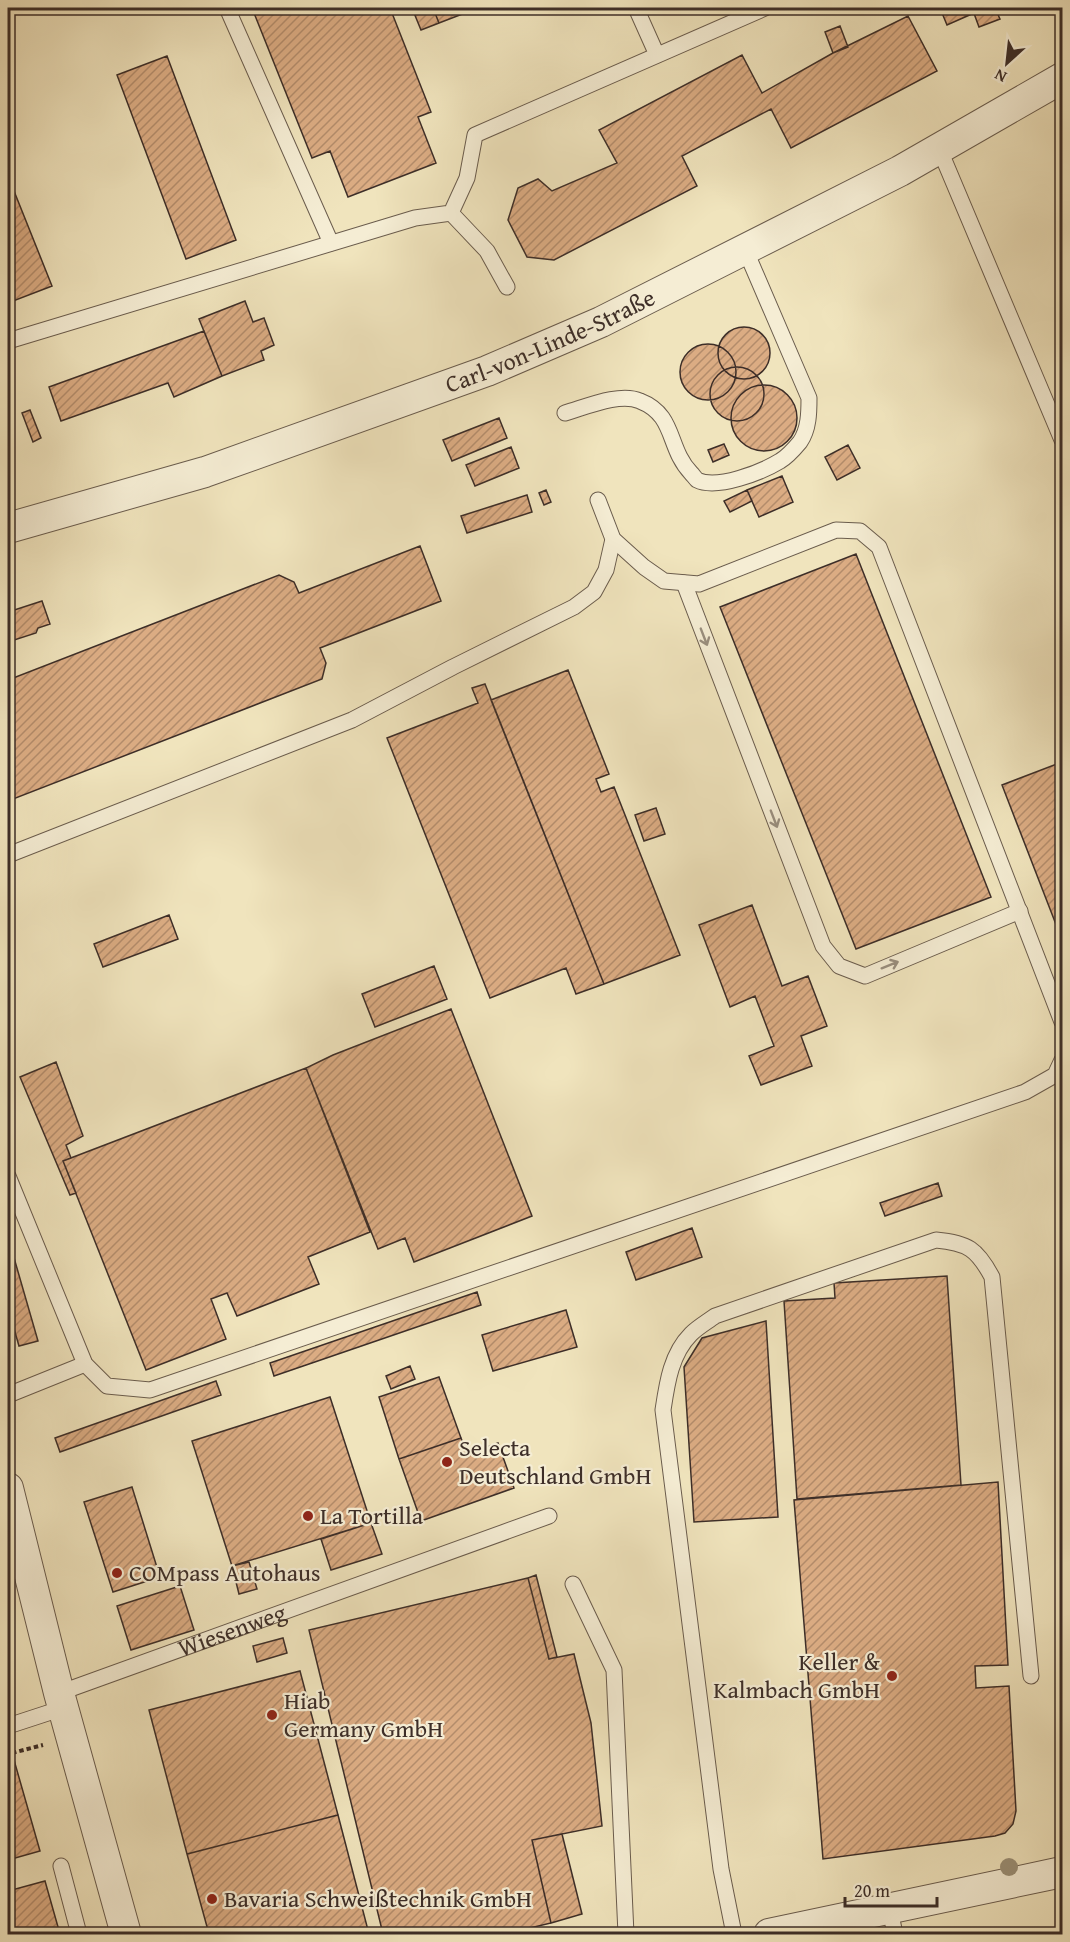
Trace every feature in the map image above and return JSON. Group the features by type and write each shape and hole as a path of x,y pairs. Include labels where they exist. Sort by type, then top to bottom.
{"street":[{"name":"Carl-von-Linde-Straße","path":"8,528 205,472 487,371 601,322 900,171 1062,78"},
{"path":"8,1488 61,1700 126,1935"},
{"path":"769,1935 893,1922 1062,1872"}],"lane":[{"path":"227,8 331,243"},
{"path":"636,8 657,55"},
{"path":"451,213 467,178 474,135 765,8"},
{"path":"939,148 1062,441"},
{"path":"8,341 416,218 451,213"},
{"path":"451,213 487,251 507,287"},
{"path":"565,413 612,399 637,399 655,407 664,419 682,464 697,480 719,483 745,477 781,460 801,441 809,418 809,398 745,249"},
{"path":"598,500 613,538 664,582 699,584 836,530 860,531 879,547 1062,1022"},
{"path":"8,855 352,720 574,607 594,592 606,570 613,538"},
{"path":"684,583 823,946 839,966 865,976 1020,911"},
{"path":"8,1176 85,1364 107,1386 150,1390 1025,1092 1055,1075 1062,1059"},
{"path":"734,1935 721,1869 663,1410 667,1384 676,1353 692,1334 715,1316 936,1240 960,1242 982,1258 992,1277 1031,1676"},
{"path":"8,1395 85,1364"},
{"name":"Wiesenweg","path":"8,1726 61,1700 405,1568 549,1516"},
{"path":"573,1584 614,1670 626,1935"},
{"path":"61,1866 79,1935"}],"path":[{"path":"12,1753 52,1743"}],"building":[{"path":"252,8 390,8 431,112 418,117 436,163 348,197 330,151 312,158"},
{"path":"412,8 433,8 439,23 421,30"},
{"path":"433,8 478,8 439,23"},
{"path":"940,8 972,8 974,13 947,25"},
{"path":"972,8 995,8 1000,19 979,27"},
{"path":"908,16 937,71 791,148 771,109 682,156 697,186 554,260 527,257 508,220 518,188 538,179 552,191 617,163 599,130 742,55 762,93 833,53"},
{"path":"840,26 848,47 833,53 825,32"},
{"path":"167,56 236,240 186,259 117,75"},
{"path":"8,176 52,286 8,303"},
{"path":"245,301 253,322 264,318 274,345 261,351 264,360 222,376 199,319"},
{"path":"744,327 758,331 766,339 770,353 766,367 758,375 744,379 730,375 722,367 718,353 722,339 730,331"},
{"path":"204,331 222,376 174,397 168,383 61,421 49,387"},
{"path":"708,344 719,346 728,352 734,361 736,372 734,383 728,392 719,398 708,400 697,398 688,392 682,383 680,372 682,361 688,352 697,346"},
{"path":"737,367 747,369 756,375 762,384 764,394 762,404 756,413 747,419 737,421 727,419 718,413 712,404 710,394 712,384 718,375 727,369"},
{"path":"764,385 777,388 787,395 794,405 797,418 794,431 787,441 777,448 764,451 751,448 741,441 734,431 731,418 734,405 741,395 751,388"},
{"path":"30,410 41,438 33,442 22,413"},
{"path":"499,418 507,438 452,461 443,440"},
{"path":"724,444 729,455 713,462 708,450"},
{"path":"848,445 860,468 837,480 825,457"},
{"path":"511,447 519,468 475,486 466,465"},
{"path":"782,476 793,502 759,517 747,490"},
{"path":"546,490 551,502 544,505 539,493"},
{"path":"747,490 752,501 730,512 724,501"},
{"path":"527,495 532,512 467,533 461,516"},
{"path":"420,546 441,601 320,648 326,663 322,679 8,801 8,680 279,575 294,582 299,593"},
{"path":"856,554 991,897 856,949 720,607"},
{"path":"42,601 50,624 38,628 36,633 8,642 8,612"},
{"path":"568,670 609,774 596,779 601,792 614,787 680,955 604,984 491,700"},
{"path":"485,684 604,984 576,994 566,968 490,998 387,738 478,703 472,688"},
{"path":"1062,762 1062,940 1002,785"},
{"path":"656,808 665,834 644,841 635,815"},
{"path":"752,905 782,986 808,976 827,1026 801,1036 812,1066 761,1085 749,1056 774,1046 755,996 730,1007 699,925"},
{"path":"169,915 178,939 103,967 94,944"},
{"path":"434,966 447,999 375,1027 362,994"},
{"path":"451,1009 532,1216 414,1262 405,1238 378,1249 306,1068 333,1055"},
{"path":"56,1062 83,1136 66,1145 71,1158 63,1161 76,1193 70,1195 20,1077"},
{"path":"306,1068 370,1232 308,1257 319,1284 237,1316 227,1293 211,1299 226,1339 146,1370 63,1161"},
{"path":"938,1183 942,1196 885,1216 880,1203"},
{"path":"692,1228 702,1257 636,1280 626,1252"},
{"path":"8,1237 38,1341 19,1346 8,1308"},
{"path":"947,1276 961,1485 797,1499 784,1301 835,1298 834,1283"},
{"path":"477,1292 481,1305 274,1376 270,1363"},
{"path":"566,1310 577,1347 493,1371 482,1335"},
{"path":"766,1321 778,1517 694,1522 684,1367 702,1338"},
{"path":"410,1366 415,1379 391,1389 386,1376"},
{"path":"439,1377 461,1438 399,1459 379,1397"},
{"path":"216,1381 221,1395 60,1452 55,1438"},
{"path":"330,1397 371,1523 232,1566 192,1441"},
{"path":"461,1438 467,1454 498,1443 514,1488 421,1521 399,1459"},
{"name":"Keller & Kalmbach GmbH","path":"998,1482 1008,1665 975,1666 976,1688 1009,1686 1016,1811 1013,1824 1005,1833 995,1836 823,1859 794,1500"},
{"path":"132,1487 160,1577 113,1592 84,1502"},
{"path":"371,1523 382,1554 331,1570 321,1539"},
{"path":"249,1562 257,1589 239,1594 232,1566"},
{"path":"536,1575 557,1657 549,1659 528,1578"},
{"path":"528,1578 549,1659 574,1654 591,1723 602,1826 532,1840 551,1923 505,1934 383,1934 309,1630"},
{"path":"180,1586 194,1630 131,1650 117,1606"},
{"path":"283,1638 287,1653 257,1662 253,1646"},
{"path":"300,1671 338,1815 187,1854 149,1710"},
{"path":"10,1746 40,1851 8,1860 8,1747"},
{"path":"338,1815 369,1934 209,1934 187,1854"},
{"path":"562,1834 582,1914 551,1923 532,1840"},
{"path":"45,1881 60,1934 8,1934 8,1891"}],"place":[{"name":"Selecta Deutschland GmbH","path":"447,1462"},
{"name":"La Tortilla","path":"308,1516"},
{"name":"COMpass Autohaus","path":"117,1573"},
{"name":"Keller & Kalmbach GmbH","path":"892,1676"},
{"name":"Hiab Germany GmbH","path":"272,1715"},
{"name":"Bavaria Schweißtechnik GmbH","path":"212,1899"}]}
